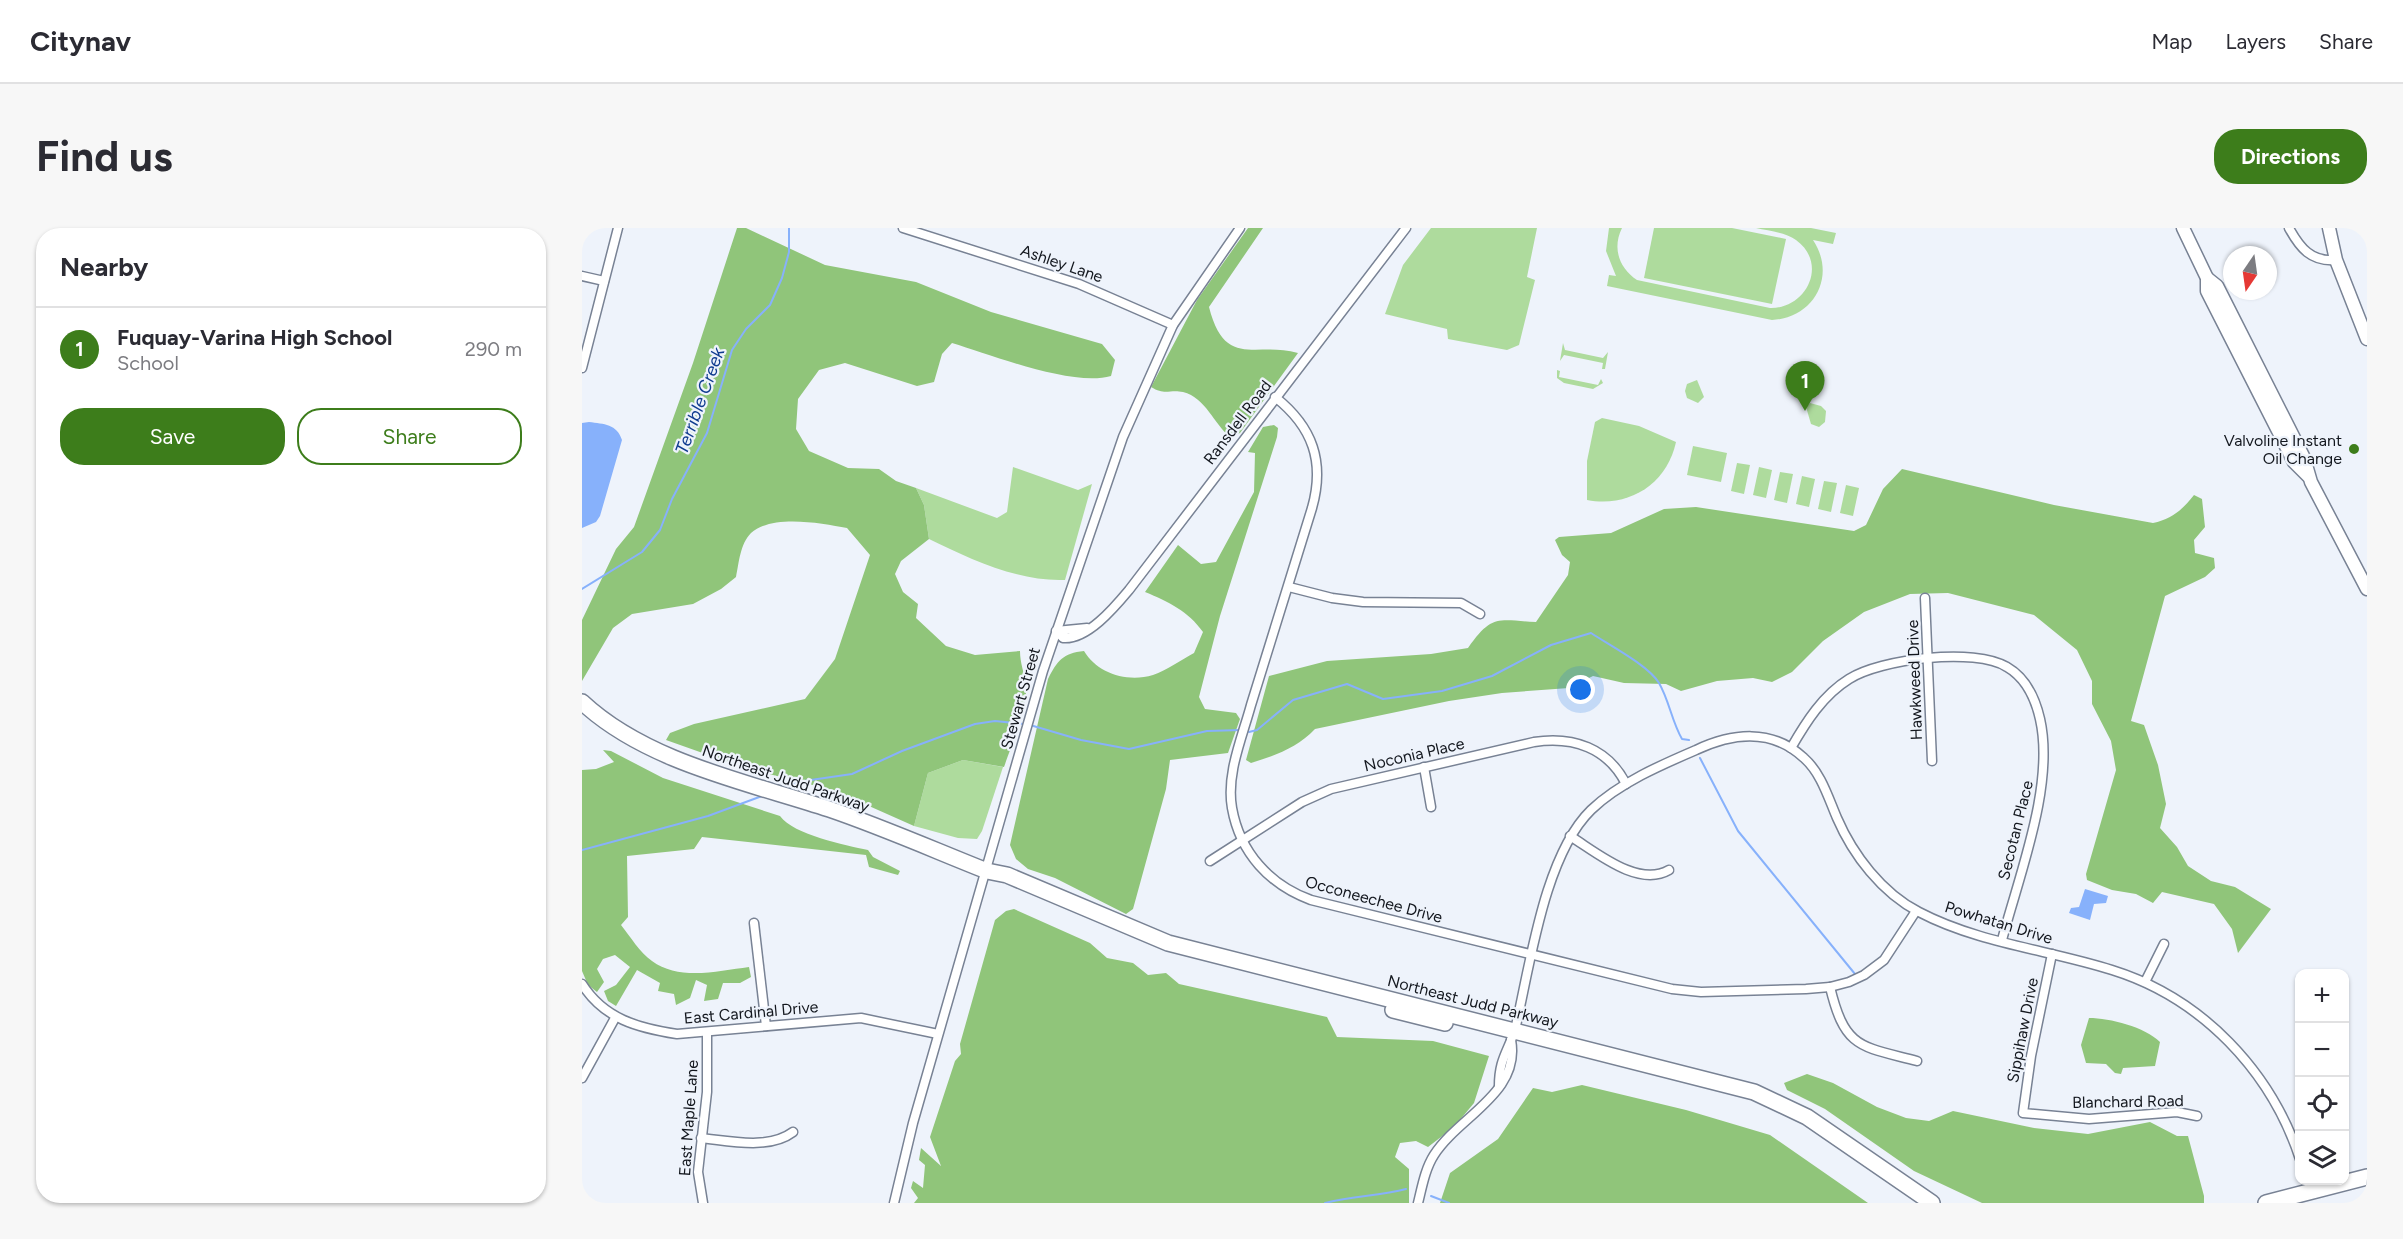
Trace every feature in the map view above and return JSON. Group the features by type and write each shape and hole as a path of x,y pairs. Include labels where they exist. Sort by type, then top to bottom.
{"highway":[{"name":"Northeast Judd Parkway","path":"582,702 635,739 679,761 831,810 987,870 1004,882 1117,933 1171,954 1730,1084 1775,1101 1822,1127 1932,1203"},
{"name":"Northeast Judd Parkway","path":"1513,1035 1752,1102 1815,1134 1912,1203"},
{"path":"2266,1203 2309,1188 2367,1177"},
{"path":"2291,1203 2309,1188"}],"main road":[{"path":"2183,228 2207,278 2217,286 2304,458 2309,476 2367,589"},
{"path":"2329,228 2336,260 2367,339"}],"street":[{"path":"582,368 618,228"},
{"name":"Ashley Lane","path":"903,228 1079,284 1173,325"},
{"name":"Stewart Street","path":"894,1203 938,1034 1056,631 1131,416 1173,325 1240,228"},
{"name":"Ransdell Road","path":"1056,631 1087,628 1110,612 1129,591 1406,228"},
{"path":"2289,228 2297,243 2312,258 2336,260"},
{"path":"582,276 604,281"},
{"name":"Occoneechee Drive","path":"1275,397 1300,420 1309,433 1318,468 1315,499 1259,678 1232,778 1232,807 1243,840 1262,870 1283,888 1296,894 1533,956 1686,992 1830,987 1864,975 1884,960 1916,910"},
{"path":"1288,587 1332,598 1364,602 1461,603 1480,614"},
{"name":"Hawkweed Drive","path":"1925,598 1932,761"},
{"name":"Secotan Place","path":"1791,748 1817,709 1848,679 1885,664 1928,659 1985,658 2005,665 2028,686 2040,720 2044,757 2042,788 2002,940"},
{"name":"Powhatan Drive","path":"1418,1203 1424,1178 1435,1153 1487,1103 1499,1086 1499,1071 1504,1051 1513,1035 1551,880 1570,836 1594,807 1626,784 1725,738 1764,737 1791,748 1817,773 1854,850 1887,888 1916,910 1963,930 2110,969 2145,982 2199,1014 2248,1063 2278,1108 2295,1148"},
{"name":"Noconia Place","path":"1210,861 1316,795 1347,784 1534,742 1559,740 1583,744 1597,751 1617,769 1626,784"},
{"path":"1424,767 1431,807"},
{"path":"1570,836 1604,857 1640,873 1654,875 1669,870"},
{"path":"754,923 766,1026"},
{"path":"2145,982 2164,944"},
{"name":"Sippihaw Drive","path":"2023,1113 2031,1056 2052,954"},
{"name":"East Cardinal Drive","path":"582,984 592,999 615,1018 648,1030 677,1034 707,1034 766,1026 861,1018 938,1034"},
{"path":"1830,987 1838,1017 1852,1038 1874,1050 1917,1061"},
{"path":"582,1077 615,1018"},
{"name":"East Maple Lane","path":"703,1203 698,1172 707,1092 707,1034"},
{"name":"Blanchard Road","path":"2023,1113 2089,1119 2176,1112 2197,1116"},
{"path":"702,1138 762,1142 784,1138 793,1131"}],"green space":[{"path":"737,228 746,228 825,265 916,282 991,312 1102,344 1115,360 1111,376 1075,377 1010,362 952,343 942,354 934,382 917,386 845,363 819,370 798,399 796,429 809,451 848,468 879,469 896,481 916,488 924,505 929,539 901,561 895,574 903,592 918,604 916,618 946,646 975,655 1020,651 1026,684 1025,701 1004,767 963,760 928,773 914,826 833,790 745,768 666,740 670,733 694,724 805,699 835,659 870,555 847,528 797,522 760,527 747,537 744,543 736,577 721,589 693,604 632,614 613,628 582,681 582,620 616,549 634,527 693,363"},
{"path":"1248,228 1263,228 1209,307 1216,327 1224,339 1233,346 1244,349 1283,350 1298,353 1240,433 1230,437 1204,405 1191,395 1178,391 1164,392 1151,387 1197,300"},
{"path":"1431,228 1537,228 1527,277 1535,280 1519,345 1507,350 1448,339 1447,329 1385,314 1403,265"},
{"path":"1609,228 1622,228 1618,243 1619,257 1626,270 1637,280 1770,308 1794,301 1803,293 1812,272 1811,261 1806,250 1792,237 1756,228 1811,228 1836,233 1833,244 1813,240 1823,267 1822,281 1810,303 1800,312 1772,320 1607,286 1609,275 1616,276 1606,251"},
{"path":"1654,228 1732,228 1786,239 1772,304 1644,278"},
{"path":"1563,343 1565,350 1603,358 1608,352 1605,369 1602,369 1603,363 1564,355 1560,361"},
{"path":"1557,370 1560,371 1559,377 1598,385 1601,379 1603,383 1593,389 1564,383 1557,378"},
{"path":"1697,380 1704,397 1698,403 1687,398 1685,391 1687,384"},
{"path":"1810,403 1821,406 1826,411 1825,422 1819,427 1811,424 1806,407"},
{"path":"1602,418 1639,426 1676,442 1664,470 1655,481 1644,490 1631,496 1603,502 1587,500 1587,461 1595,422"},
{"path":"1274,425 1278,428 1277,437 1220,616 1199,697 1205,709 1236,713 1240,719 1228,753 1170,760 1166,789 1133,909 1126,914 1055,878 1028,869 1016,859 1010,845 1048,679 1054,667 1062,659 1077,652 1084,651 1090,659 1105,670 1133,678 1158,673 1194,653 1203,632 1191,618 1177,608 1145,592 1178,545 1201,564 1216,562 1254,492 1255,453 1248,452 1263,427"},
{"path":"1693,446 1727,453 1721,482 1687,475"},
{"path":"1737,463 1750,465 1744,494 1731,491"},
{"path":"1013,467 1078,490 1092,484 1065,580 1030,577 995,568 929,539 924,505 916,488 997,518 1007,512"},
{"path":"1759,467 1772,470 1766,498 1753,495"},
{"path":"1902,469 2054,505 2153,523 2176,513 2194,495 2202,499 2205,527 2194,540 2195,553 2214,558 2215,568 2205,577 2165,596 2131,721 2144,725 2158,765 2166,804 2160,828 2177,847 2188,866 2211,881 2235,887 2271,909 2238,953 2232,929 2214,904 2162,892 2153,903 2136,894 2112,890 2087,880 2086,874 2116,770 2111,741 2092,704 2092,681 2077,650 2034,615 1948,593 1910,594 1864,612 1823,641 1792,672 1772,682 1753,678 1717,681 1681,691 1666,684 1624,683 1593,676 1569,688 1502,693 1449,701 1315,729 1286,750 1251,763 1246,760 1269,676 1327,661 1431,654 1468,648 1490,624 1504,620 1536,622 1568,575 1570,562 1562,555 1555,540 1559,537 1611,533 1664,509 1696,507 1854,531 1866,525 1883,489"},
{"path":"1780,472 1793,474 1787,503 1774,500"},
{"path":"1802,476 1815,479 1809,507 1796,504"},
{"path":"1824,481 1837,483 1831,512 1818,509"},
{"path":"1846,485 1859,488 1853,516 1840,513"},
{"path":"603,750 611,751 663,778 780,816 796,829 808,834 868,850 873,857 900,871 898,875 869,867 866,855 702,837 694,849 627,856 628,917 621,925 643,954 652,961 674,971 699,973 749,967 751,977 740,983 723,983 718,999 704,1001 707,985 696,980 690,998 676,1005 674,994 658,991 660,983 637,970 616,1006 608,1001 604,991 616,985 630,967 615,955 603,959 597,969 604,982 597,992 588,985 582,971 582,770 596,769 614,762"},
{"path":"963,760 1003,767 982,831 977,839 958,838 914,826 928,773"},
{"path":"1014,909 1090,943 1107,958 1133,963 1148,975 1166,973 1179,984 1327,1017 1337,1037 1433,1041 1489,1056 1474,1103 1454,1127 1428,1147 1416,1141 1400,1143 1395,1157 1409,1169 1409,1203 914,1203 918,1198 911,1188 913,1181 923,1188 925,1165 919,1160 921,1148 941,1166 930,1137 955,1061 961,1054 960,1044 995,920 1006,911"},
{"path":"2089,1018 2127,1024 2154,1037 2160,1042 2155,1066 2123,1068 2121,1074 2115,1073 2106,1064 2086,1063 2081,1045"},
{"path":"1807,1074 1833,1083 1877,1107 1906,1118 1929,1121 1953,1111 2034,1128 2088,1134 2150,1122 2177,1136 2188,1136 2204,1203 1982,1203 1914,1171 1825,1109 1787,1090 1784,1083"},
{"path":"1582,1085 1686,1110 1770,1135 1868,1203 1440,1203 1450,1173 1498,1139 1533,1088 1552,1092"}],"water":[{"path":"582,423 605,424 613,428 622,440 600,516 596,522 582,528"},
{"path":"2085,889 2108,896 2106,903 2094,904 2090,920 2069,913 2071,908 2079,907"}],"waterway":[{"name":"Terrible Creek","path":"582,589 642,552 660,530 672,499 707,433 732,350 746,329 770,305 782,278 789,252 789,228"},
{"path":"1249,732 1257,730 1293,700 1347,684 1383,699 1442,691 1492,676 1551,645 1591,633 1637,662 1654,676 1682,739 1689,740"},
{"path":"781,788 797,782 852,774 902,751 975,724 995,721 1024,724"},
{"path":"1030,725 1081,740 1129,749 1207,731 1241,730"},
{"path":"1700,758 1738,831 1855,974"},
{"path":"582,850 708,816 762,796"},
{"path":"1325,1203 1406,1189"},
{"path":"1431,1196 1449,1203"}],"place":[{"name":"Fuquay-Varina High School","path":"1805,411"},
{"name":"Valvoline Instant Oil Change","path":"2354,449"}]}
